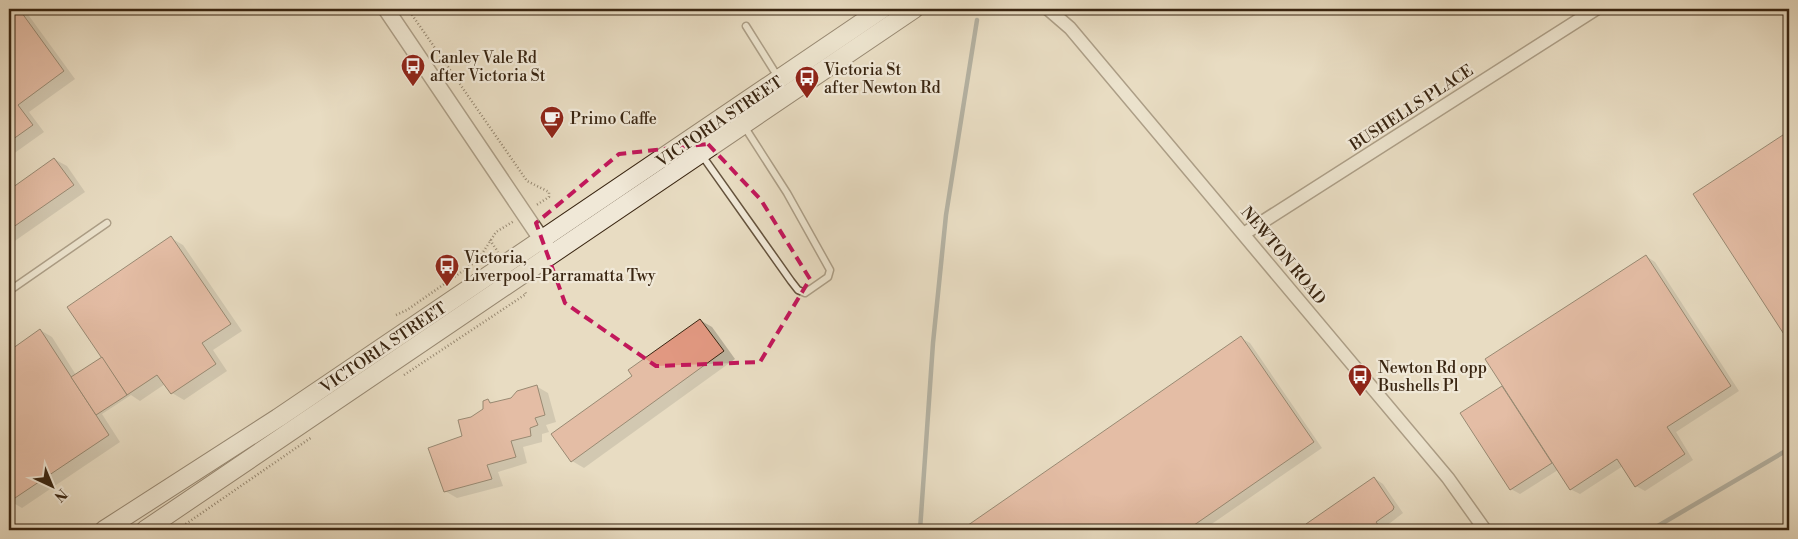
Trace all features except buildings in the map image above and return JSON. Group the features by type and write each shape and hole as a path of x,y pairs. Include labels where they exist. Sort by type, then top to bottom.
{"main road":[{"name":"VICTORIA STREET","path":"104,530 547,247 700,153 914,9"},
{"name":"VICTORIA STREET","path":"145,530 547,247 877,10"}],"street":[{"path":"386,9 547,247"},
{"name":"NEWTON ROAD","path":"1048,9 1070,28 1245,233 1448,478 1485,530"},
{"path":"1062,9 1070,28"},
{"name":"BUSHELLS PLACE","path":"1245,233 1596,9"}],"lane":[{"path":"746,26 780,80"},
{"path":"700,153 791,281 798,290 805,293 828,277 830,270 787,193 743,124"},
{"path":"9,291 107,223"}],"path":[{"path":"408,9 527,181 549,192 549,197"},
{"path":"396,315 407,310 470,266 482,254 496,232"},
{"path":"398,379 526,294"},
{"path":"177,530 318,433"}],"highlighted area":[{"path":"708,144 761,200 810,279 760,362 656,366 565,303 536,223 619,154"}],"waterway":[{"path":"920,530 933,343 946,215 977,20"},
{"path":"1651,530 1789,449"}],"place":[{"name":"Canley Vale Rd after Victoria St","path":"413,87"},
{"name":"Victoria St after Newton Rd","path":"807,99"},
{"name":"Primo Caffe","path":"552,139"},
{"name":"Victoria, Liverpool-Parramatta Twy","path":"447,287"},
{"name":"Newton Rd opp Bushells Pl","path":"1360,397"}]}
